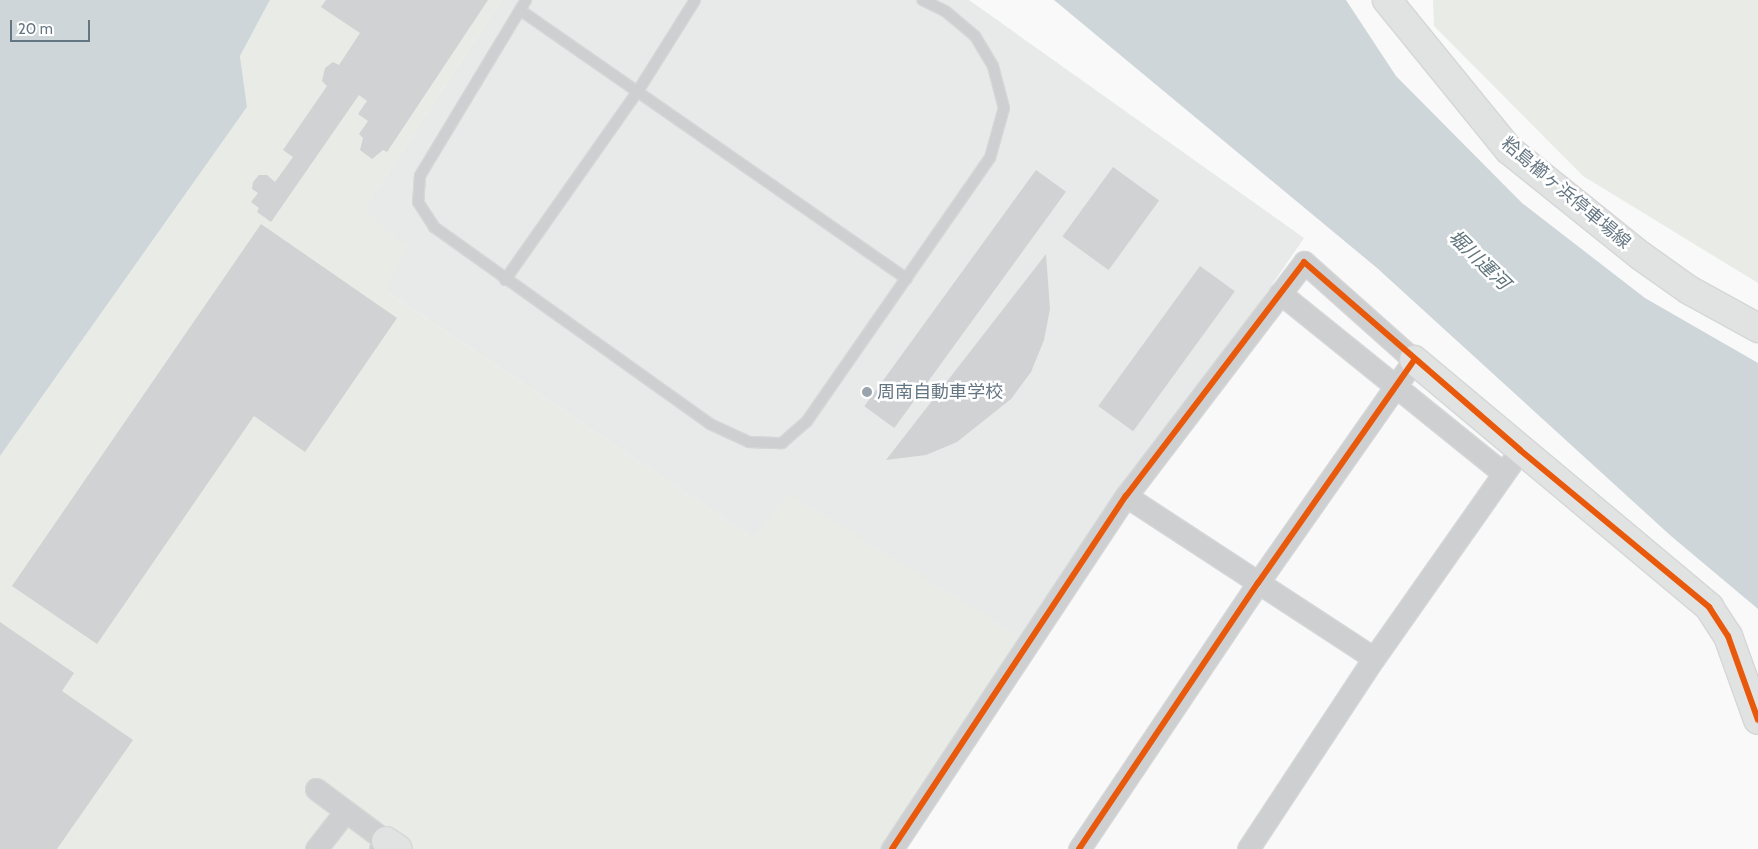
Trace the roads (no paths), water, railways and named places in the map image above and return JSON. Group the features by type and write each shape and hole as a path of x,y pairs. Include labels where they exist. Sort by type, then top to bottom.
{"street":[{"name":"粭島櫛ヶ浜停車場線","path":"1387,0 1509,150 1641,256 1689,290 1758,328"},
{"path":"897,847 1126,496 1304,262 1414,360 1709,607 1728,636 1758,720"},
{"path":"1280,293 1503,473"},
{"path":"1079,849 1258,583 1414,360"},
{"path":"1248,849 1374,658 1520,450"},
{"path":"1126,496 1374,658"},
{"path":"316,789 388,846"},
{"path":"316,849 345,812"}],"lane":[{"path":"526,0 420,176 418,202 434,228 710,424 749,442 782,443 806,421 908,278 990,158 1004,108 993,66 975,36 945,11 922,0"},
{"path":"505,280 638,91 696,0"},
{"path":"520,10 908,278"}],"water":[{"path":"0,0 270,0 240,56 247,107 0,456"},
{"name":"堀川運河","path":"1054,0 1346,0 1396,76 1522,203 1645,298 1758,363 1758,609 1671,536 1377,268"}],"place":[{"name":"周南自動車学校","path":"867,392"}]}
